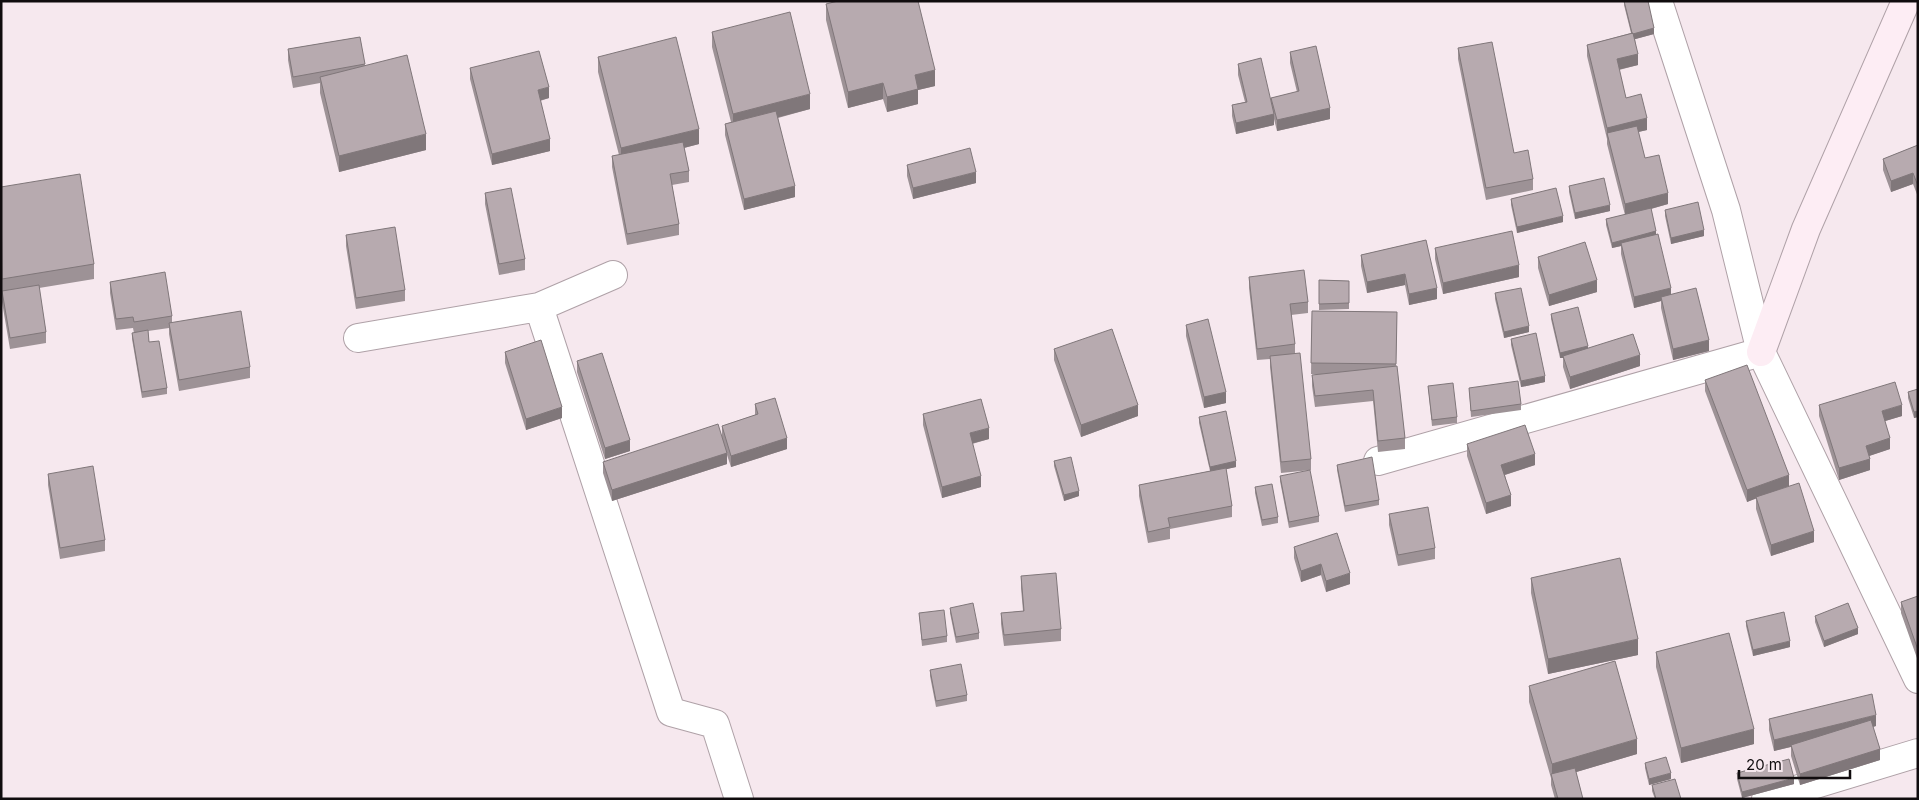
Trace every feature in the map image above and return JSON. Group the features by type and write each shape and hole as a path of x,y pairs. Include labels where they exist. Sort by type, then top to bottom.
{"street":[{"path":"1658,1 1726,210 1761,352 1918,679"},
{"path":"1761,352 1806,229 1906,1"},
{"path":"358,338 539,307 613,275"},
{"path":"539,307 671,712 715,724 739,799"},
{"path":"1378,461 1761,352"},
{"path":"1766,799 1918,754"}],"building":[{"path":"838,1 918,1 935,70 915,75 918,89 887,97 883,83 848,92 826,4"},
{"path":"1624,1 1648,1 1654,28 1633,34"},
{"path":"790,12 810,94 733,114 712,32"},
{"path":"1633,33 1638,54 1617,59 1626,98 1641,94 1647,118 1607,128 1587,45"},
{"path":"360,37 365,64 293,77 288,49"},
{"path":"676,37 699,129 621,148 598,57"},
{"path":"1492,42 1514,153 1528,150 1533,179 1486,188 1458,48"},
{"path":"1316,46 1330,108 1277,120 1271,98 1299,91 1290,52"},
{"path":"539,51 549,87 538,90 550,139 492,154 470,68"},
{"path":"407,55 426,134 339,156 320,77"},
{"path":"1261,58 1274,114 1236,123 1232,105 1247,102 1238,64"},
{"path":"776,111 795,186 744,199 725,124"},
{"path":"1637,126 1645,158 1659,155 1668,193 1625,204 1607,133"},
{"path":"683,142 689,171 670,174 679,224 627,234 612,156"},
{"path":"1918,145 1918,186 1913,173 1891,181 1883,159"},
{"path":"970,148 976,172 913,188 907,165"},
{"path":"80,174 94,264 2,279 1,187"},
{"path":"1604,178 1610,205 1575,213 1569,186"},
{"path":"511,188 525,259 499,264 485,193"},
{"path":"1556,188 1563,216 1517,227 1511,199"},
{"path":"1698,202 1704,230 1671,238 1665,210"},
{"path":"1651,208 1656,231 1612,243 1606,219"},
{"path":"395,227 405,290 356,298 346,235"},
{"path":"1512,231 1519,265 1443,283 1435,248"},
{"path":"1658,234 1671,288 1634,297 1621,243"},
{"path":"1426,240 1437,288 1409,294 1405,274 1367,282 1361,255"},
{"path":"1585,242 1597,280 1549,295 1538,257"},
{"path":"1304,270 1308,302 1290,304 1295,344 1257,349 1249,277"},
{"path":"165,272 172,316 134,322 133,317 116,319 110,282"},
{"path":"1319,280 1349,281 1349,303 1319,304"},
{"path":"39,285 46,332 10,338 2,291"},
{"path":"1521,288 1529,326 1504,332 1495,293"},
{"path":"1696,288 1709,340 1673,349 1661,297"},
{"path":"1578,307 1588,346 1560,353 1551,314"},
{"path":"241,311 250,367 179,380 169,323"},
{"path":"1312,311 1397,312 1396,364 1311,363"},
{"path":"1208,319 1226,392 1204,397 1186,325"},
{"path":"1112,329 1138,405 1081,425 1054,349"},
{"path":"148,330 149,342 159,341 167,388 142,392 132,333"},
{"path":"1536,333 1545,376 1521,381 1511,339"},
{"path":"1633,334 1640,355 1570,377 1563,356"},
{"path":"541,340 562,407 526,419 505,352"},
{"path":"602,353 630,440 605,448 577,361"},
{"path":"1300,353 1311,459 1281,462 1270,356"},
{"path":"1747,365 1789,475 1747,490 1705,380"},
{"path":"1397,366 1405,438 1378,441 1373,390 1315,396 1312,375"},
{"path":"1518,381 1521,404 1471,411 1469,388"},
{"path":"1895,382 1902,405 1882,411 1890,438 1866,446 1870,459 1839,468 1819,405"},
{"path":"1453,383 1457,417 1432,420 1428,386"},
{"path":"1918,389 1918,411 1914,412 1908,392"},
{"path":"775,398 787,438 731,456 722,426 758,414 755,404"},
{"path":"981,399 989,428 970,433 981,476 942,487 923,414"},
{"path":"1226,411 1236,461 1210,467 1199,417"},
{"path":"718,424 727,453 612,490 603,462"},
{"path":"1525,425 1535,454 1501,465 1511,495 1486,503 1467,444"},
{"path":"1071,457 1079,491 1064,495 1054,461"},
{"path":"1372,457 1379,500 1345,506 1337,465"},
{"path":"93,466 105,540 60,548 48,474"},
{"path":"1226,468 1232,506 1168,518 1170,527 1148,532 1139,485"},
{"path":"1310,470 1319,516 1289,522 1280,476"},
{"path":"1799,483 1814,531 1771,545 1756,497"},
{"path":"1272,484 1278,517 1262,520 1255,487"},
{"path":"1428,507 1435,548 1398,555 1389,514"},
{"path":"1337,533 1350,573 1326,581 1321,564 1301,571 1294,547"},
{"path":"1620,558 1638,639 1548,659 1531,578"},
{"path":"1056,573 1061,629 1004,635 1001,613 1024,611 1021,576"},
{"path":"1918,596 1918,650 1901,602"},
{"path":"973,603 979,633 956,637 950,608"},
{"path":"1848,603 1858,628 1824,641 1815,616"},
{"path":"944,610 947,636 922,640 919,613"},
{"path":"1784,612 1790,641 1753,650 1746,621"},
{"path":"1729,633 1754,729 1681,748 1656,652"},
{"path":"1615,661 1637,739 1552,764 1529,686"},
{"path":"961,664 967,695 936,701 930,670"},
{"path":"1872,694 1876,715 1774,740 1769,719"},
{"path":"1871,720 1880,749 1800,774 1791,745"},
{"path":"1666,757 1671,773 1649,779 1645,763"},
{"path":"1789,759 1794,778 1742,792 1737,773"},
{"path":"1575,768 1583,799 1558,799 1551,774"},
{"path":"1675,779 1681,799 1656,799 1652,785"}]}
